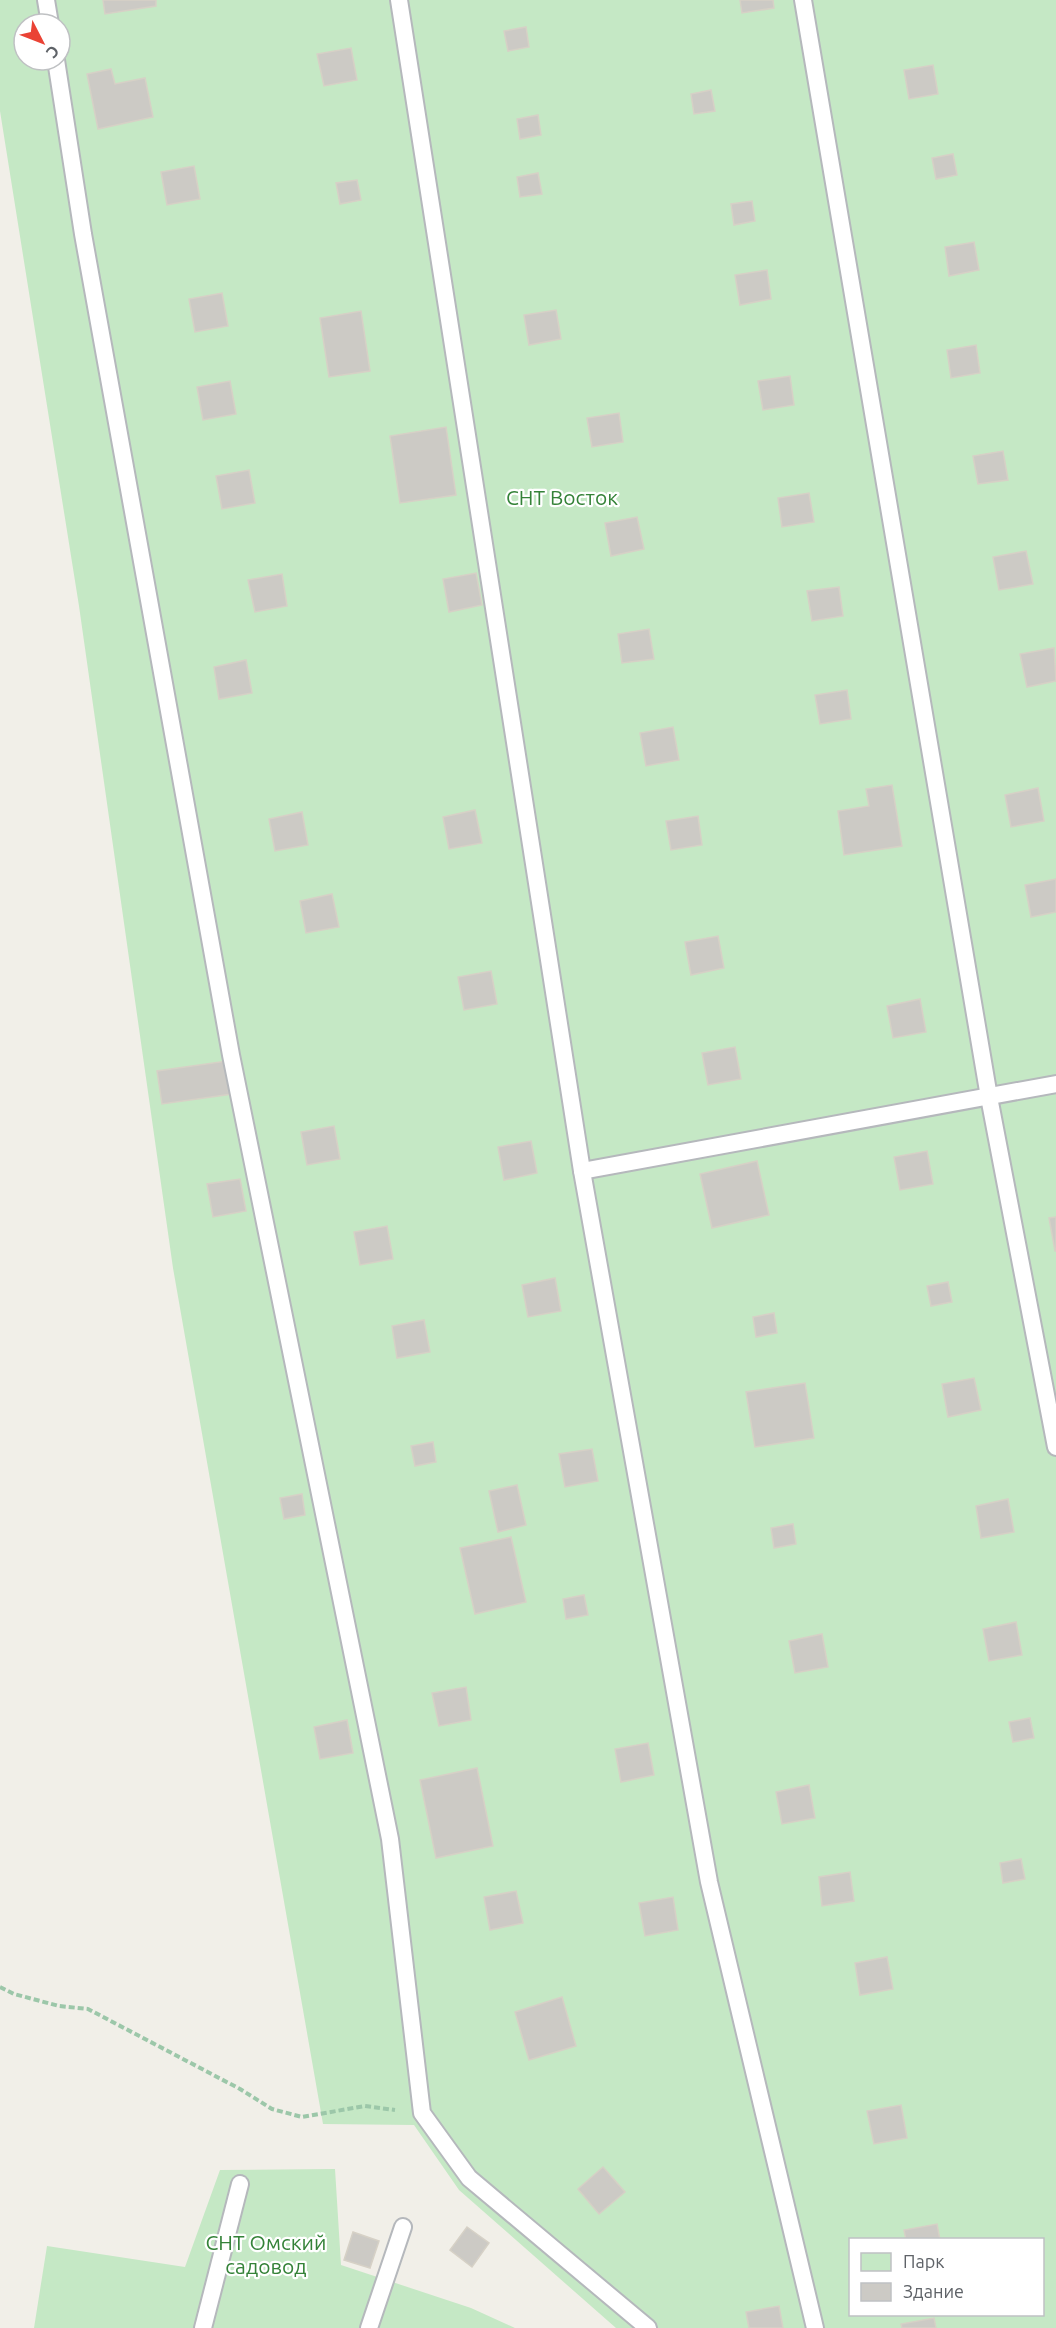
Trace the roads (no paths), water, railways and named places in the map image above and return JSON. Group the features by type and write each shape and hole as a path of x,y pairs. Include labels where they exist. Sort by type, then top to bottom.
{"lane":[{"path":"399,0 582,1172 709,1882 815,2328"},
{"path":"803,0 989,1097 1056,1447"},
{"path":"58,72 83,234 231,1055 390,1839 422,2113 469,2178 648,2328"},
{"path":"582,1172 1056,1084"},
{"path":"203,2328 240,2184"},
{"path":"369,2328 403,2227"}],"park label":[{"name":"СНТ Восток","path":"562,498"},
{"name":"СНТ Омский садовод","path":"266,2255"}]}
